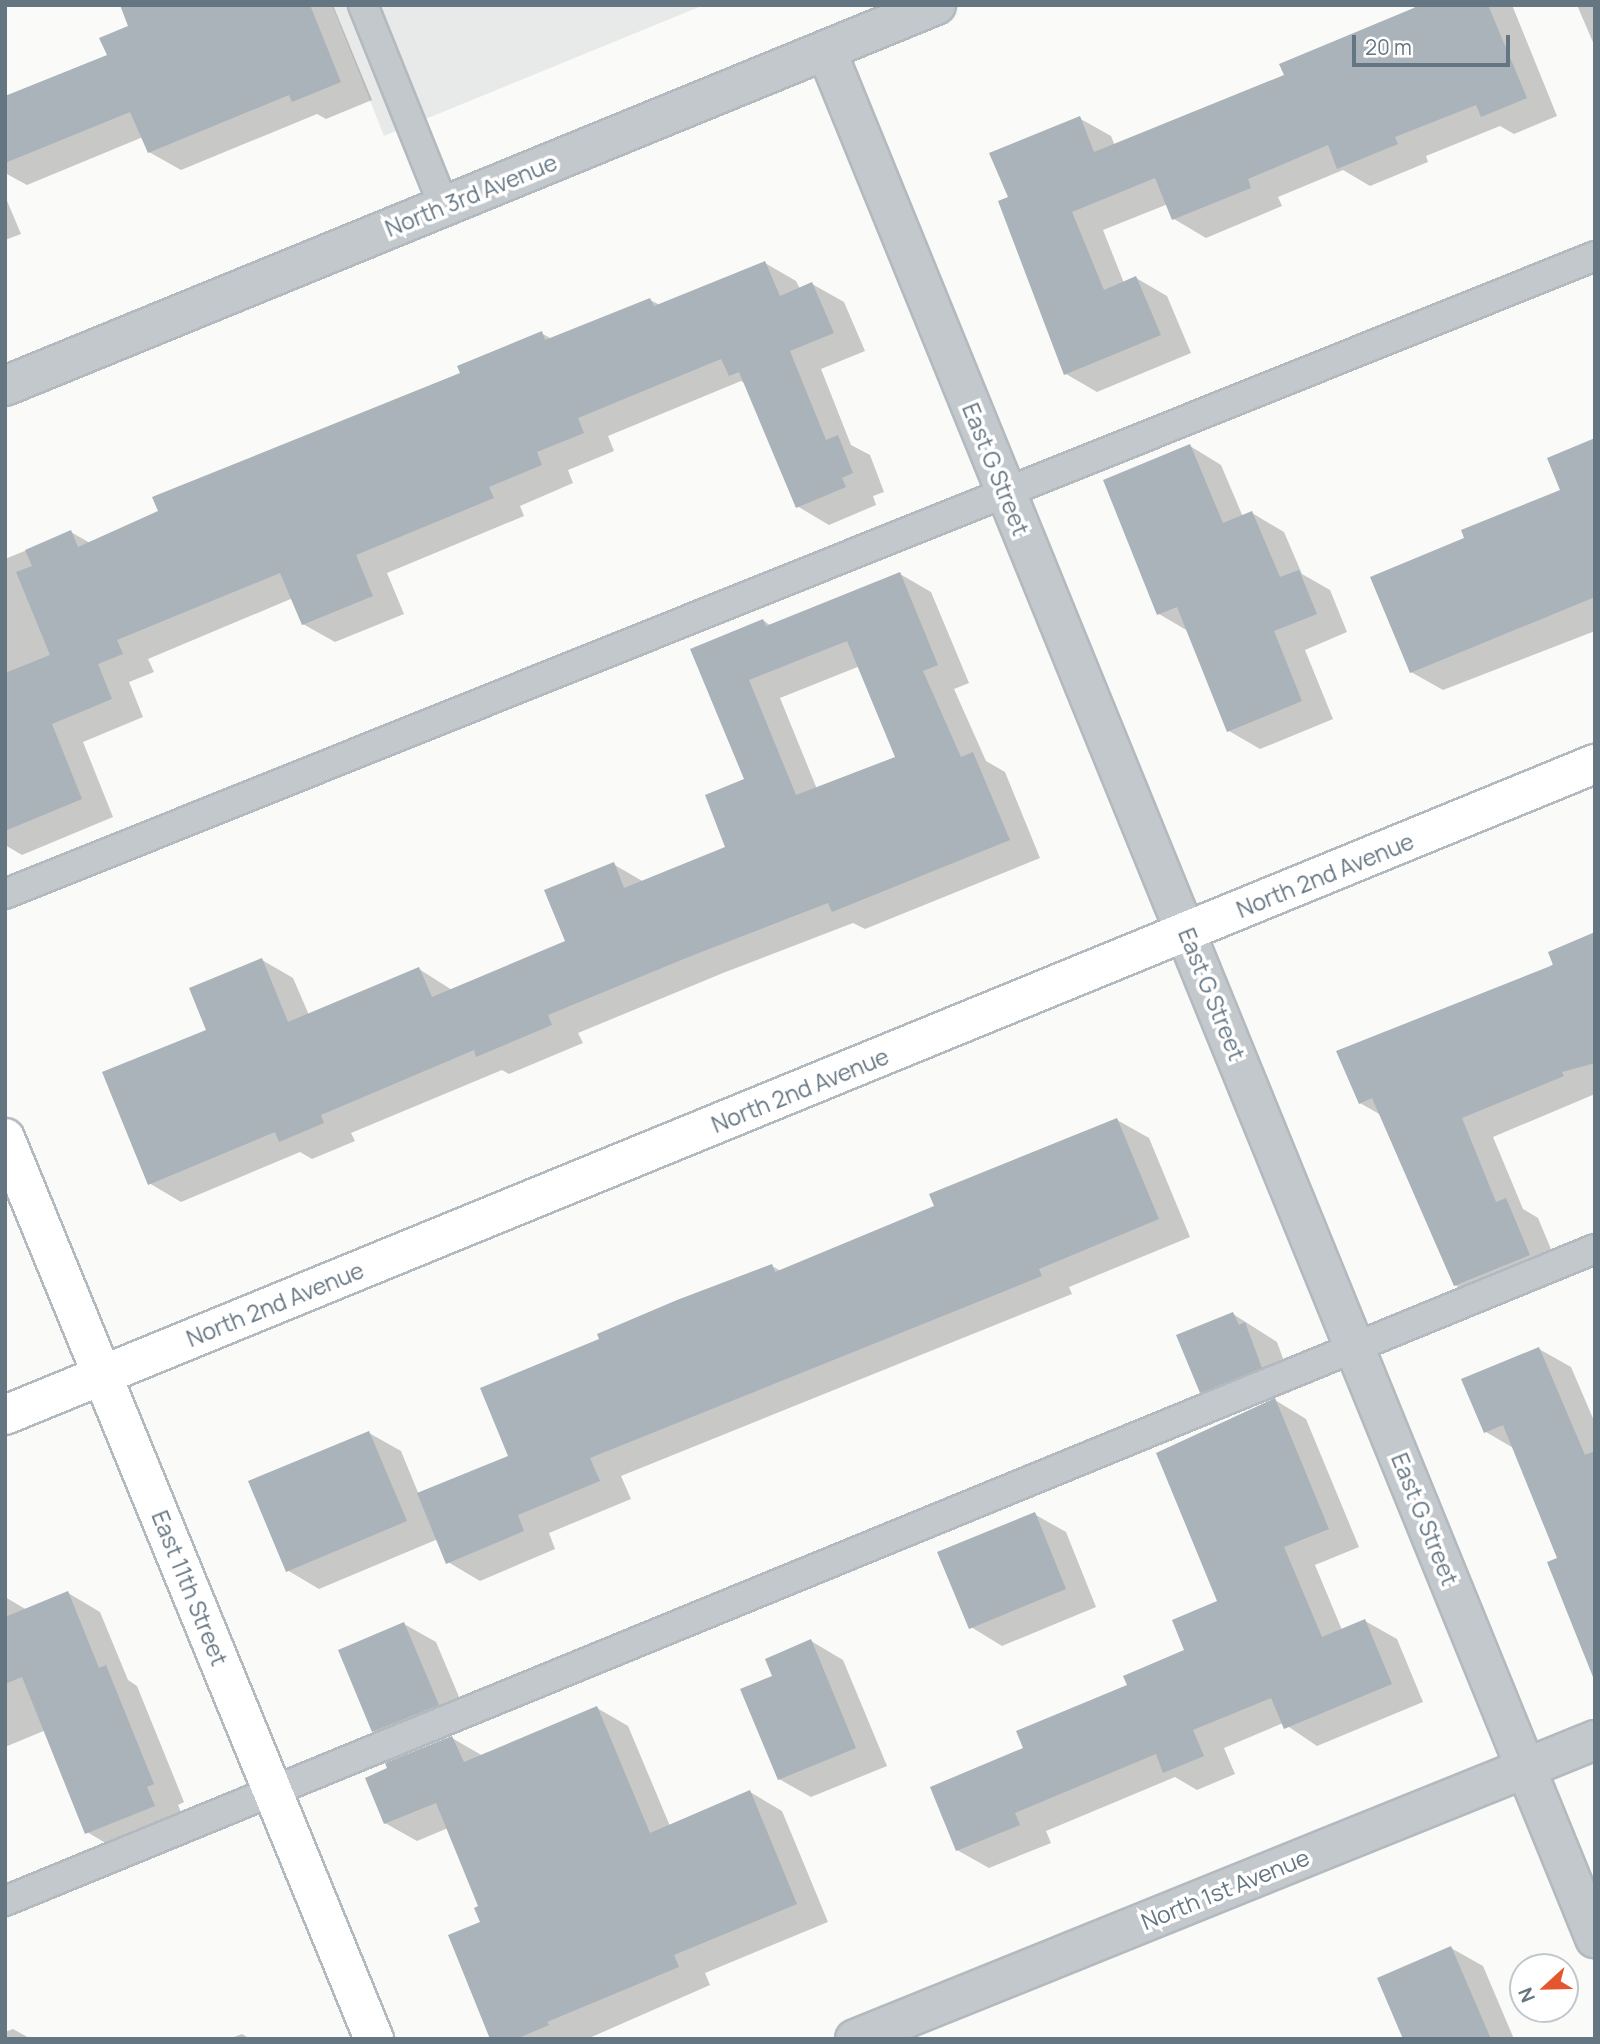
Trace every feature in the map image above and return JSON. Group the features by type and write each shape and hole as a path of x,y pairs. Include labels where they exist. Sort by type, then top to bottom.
{"street":[{"name":"North 3rd Avenue","path":"5,386 936,5"},
{"name":"East G Street","path":"826,50 1595,1938"},
{"name":"North 2nd Avenue","path":"5,1415 1595,764"},
{"name":"East 11th Street","path":"5,1138 374,2039"},
{"name":"North 1st Avenue","path":"855,2039 1595,1740"}],"lane":[{"path":"363,5 444,206"},
{"path":"5,894 1595,256"},
{"path":"5,1901 1595,1249"}],"shaded area":[{"path":"332,5 704,5 384,136"}],"building":[{"path":"120,5 310,5 341,82 292,102 289,95 148,153 130,112 5,163 5,96 107,55 99,38 128,26"},
{"path":"1421,5 1488,5 1527,98 1481,117 1476,105 1395,137 1398,144 1337,169 1328,145 1248,179 1251,188 1172,220 1155,178 1072,212 1104,290 1136,276 1161,335 1064,375 998,201 1008,197 989,153 1080,116 1094,152 1284,75 1279,64"},
{"path":"765,261 780,296 812,282 834,333 790,351 826,440 838,435 853,473 842,478 846,487 796,508 739,372 729,376 721,359 578,418 584,433 537,452 542,465 489,487 494,498 356,555 373,596 302,625 280,573 117,640 123,654 98,664 112,699 52,724 82,799 5,831 5,673 50,655 16,572 32,566 25,550 71,530 78,547 158,511 152,497 460,373 457,366 542,331 545,340 650,298 654,306"},
{"path":"1595,438 1595,597 1410,673 1370,577 1464,538 1461,530 1560,490 1547,458"},
{"path":"1190,444 1223,523 1252,511 1280,577 1299,570 1317,614 1274,631 1302,701 1227,732 1177,607 1157,615 1103,480"},
{"path":"900,572 938,665 923,671 961,757 973,752 1010,840 832,912 828,903 691,956 548,1015 552,1025 476,1057 474,1050 321,1115 324,1123 279,1142 275,1132 148,1185 102,1072 206,1030 189,988 262,958 288,1022 419,967 432,997 565,941 544,890 614,862 624,888 725,847 705,795 744,779 690,649 763,619 766,626","holes":["847,641 895,757 796,795 749,680"]},
{"path":"1595,932 1595,1063 1562,1072 1564,1076 1462,1118 1496,1202 1506,1198 1530,1255 1454,1286 1372,1098 1359,1104 1336,1051 1553,965 1548,952"},
{"path":"1117,1118 1159,1219 1039,1269 1042,1276 590,1458 600,1481 518,1515 524,1531 446,1564 417,1493 508,1456 480,1388 599,1339 597,1334 677,1300 772,1264 775,1272 934,1206 929,1194"},
{"path":"1233,1312 1239,1325 1245,1322 1262,1368 1200,1393 1176,1335"},
{"path":"1539,1347 1585,1455 1595,1451 1593,1677 1547,1562 1557,1558 1503,1425 1484,1433 1461,1379"},
{"path":"1275,1398 1329,1529 1284,1547 1322,1637 1365,1619 1392,1684 1284,1729 1271,1698 1193,1730 1204,1756 1163,1773 1156,1754 1015,1813 1020,1825 956,1851 930,1787 1023,1748 1016,1731 1127,1685 1123,1676 1184,1650 1172,1620 1217,1601 1156,1453"},
{"path":"369,1431 407,1521 286,1572 248,1481"},
{"path":"1035,1512 1066,1589 969,1629 937,1552"},
{"path":"68,1591 99,1668 106,1665 154,1784 147,1787 155,1806 85,1834 22,1677 5,1684 5,1617"},
{"path":"404,1622 439,1705 372,1732 338,1650"},
{"path":"811,1639 856,1748 778,1780 740,1689 772,1676 765,1659"},
{"path":"597,1706 650,1833 750,1790 797,1904 674,1955 679,1967 547,2022 549,2025 516,2039 490,2039 448,1935 480,1922 474,1908 478,1906 436,1803 384,1824 365,1778 387,1768 385,1763 452,1736 464,1762"},
{"path":"1451,1946 1491,2039 1403,2039 1377,1978"}]}
